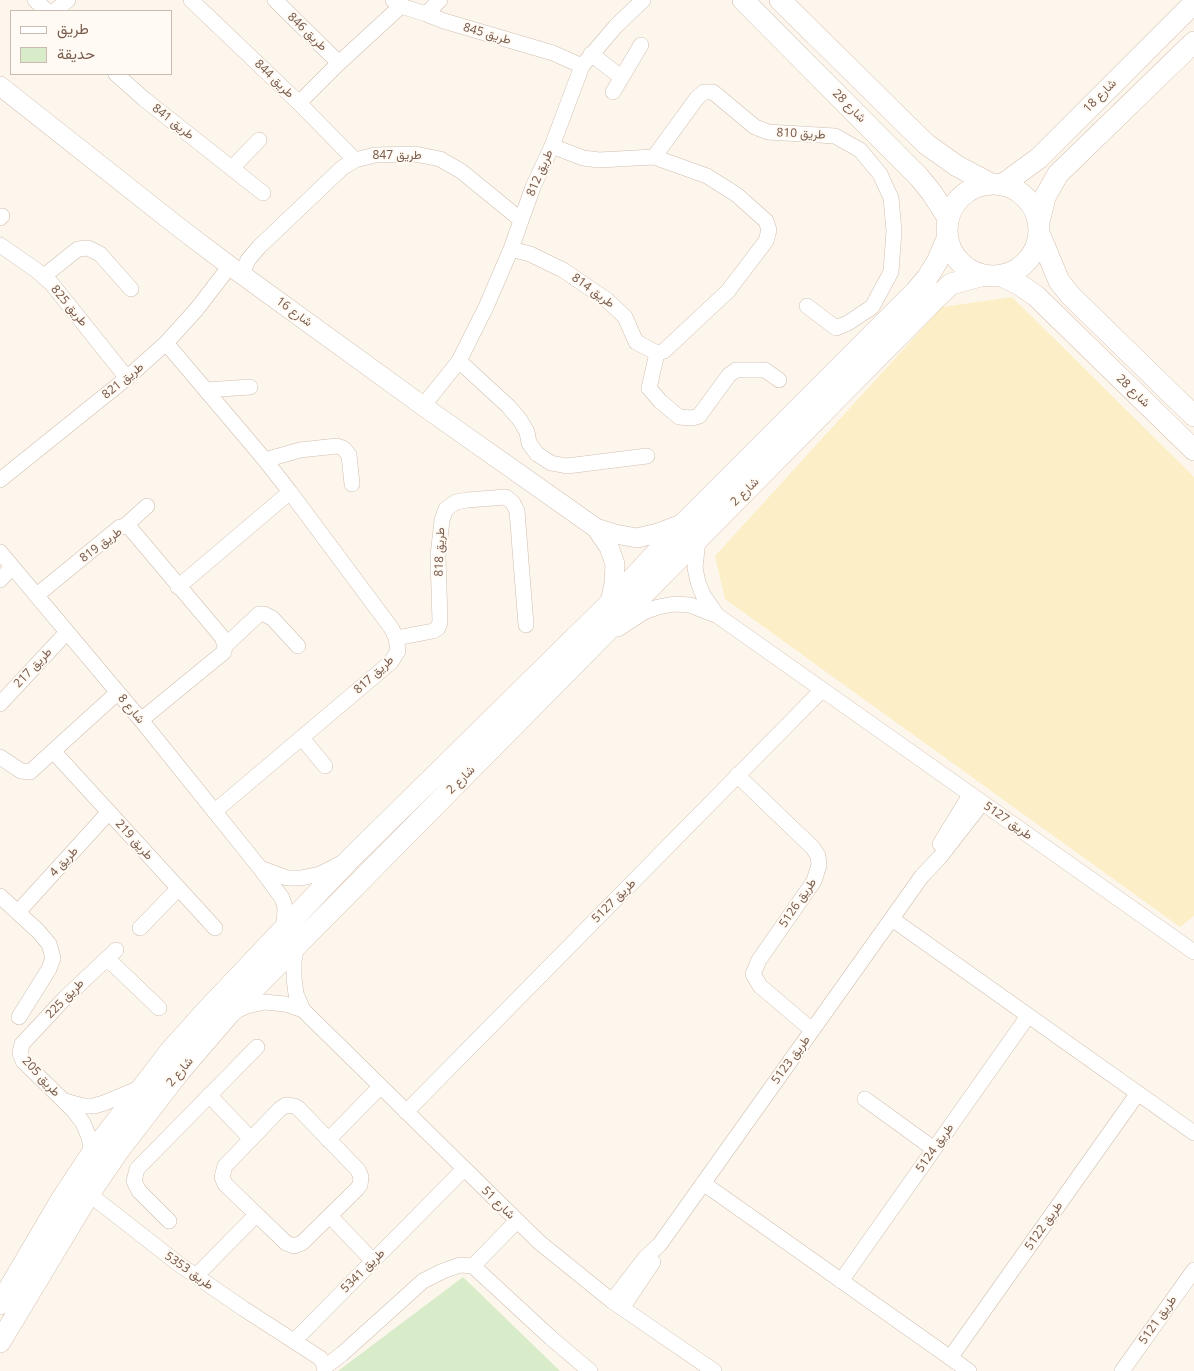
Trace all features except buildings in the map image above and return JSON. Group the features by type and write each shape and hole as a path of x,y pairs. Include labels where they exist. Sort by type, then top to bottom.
{"main road":[{"name":"شارع 28","path":"743,0 907,165 932,193 948,228"},
{"path":"780,0 926,144 957,166 997,184 1013,188 1022,194 1036,212 1039,228"},
{"name":"شارع 18","path":"997,184 1038,158 1194,3"},
{"path":"997,184 972,188 964,194 952,209 948,228 952,252 960,262 971,271 993,276 1014,272 1024,265 1035,250 1045,197 1058,174 1194,42"},
{"name":"شارع 2","path":"0,1342 88,1194 151,1108 229,1014 350,859 610,603 685,522 915,292 937,262 948,228"},
{"name":"شارع 28","path":"1039,228 1060,281 1070,295 1194,416"},
{"name":"شارع 28","path":"993,276 1020,284 1036,296 1194,450"},
{"name":"شارع 2","path":"0,1304 61,1200 92,1153 142,1086 206,1011 291,936 599,640 951,284 993,276"}],"street":[{"path":"35,0 46,10"},
{"path":"56,10 68,0"},
{"name":"طريق 844","path":"191,0 299,103 355,160"},
{"name":"طريق 846","path":"275,0 339,63"},
{"path":"426,14 440,0"},
{"name":"طريق 812","path":"423,406 459,361 486,306 533,187 552,146 582,66 616,26 643,0"},
{"path":"299,103 397,3"},
{"name":"طريق 845","path":"397,3 444,22 554,53 582,66"},
{"path":"613,92 641,45"},
{"path":"591,54 621,77"},
{"name":"طريق 841","path":"117,75 144,99 263,193"},
{"name":"شارع 16","path":"0,86 236,270 423,406 596,528 637,538 658,533 685,522"},
{"name":"طريق 810","path":"654,157 697,98 704,92 713,92 761,130 835,136 860,150 880,174 890,198 894,231 891,272 872,307 848,323 836,328 807,306"},
{"path":"232,168 259,140"},
{"path":"552,146 583,158 599,160 654,157 707,176 737,195 766,221 769,230 766,241 728,291 664,351 657,353 649,388 660,401 679,416 692,418 699,416 729,375 736,370 765,370 778,380"},
{"name":"طريق 847","path":"236,270 342,168 355,160 375,155 416,154 440,160 461,172 521,220"},
{"name":"طريق 825","path":"0,245 44,276 127,378"},
{"path":"44,276 78,249 88,248 100,254 131,289"},
{"name":"طريق 814","path":"510,249 530,254 563,270 607,300 626,317 636,342 657,353"},
{"name":"طريق 821","path":"0,480 127,378 166,343 236,270"},
{"name":"طريق 817","path":"166,343 290,492 392,629 398,651 391,662 215,811"},
{"path":"459,361 508,406 520,420 527,432 529,442 537,454 551,463 567,466 647,456"},
{"path":"206,390 250,387"},
{"path":"265,460 300,450 337,446 343,448 349,455 352,484"},
{"path":"178,587 290,492"},
{"name":"طريق 818","path":"396,638 433,631 438,628 440,622 438,556 442,520 446,509 456,502 467,500 506,497 514,503 518,511 526,625"},
{"path":"125,526 147,506"},
{"name":"طريق 819","path":"37,595 120,527 125,526 130,528 222,637 226,646"},
{"name":"شارع 16","path":"596,528 609,547 615,564 610,603"},
{"name":"طريق 5127","path":"698,540 695,568 698,582 703,595 718,616"},
{"name":"شارع 8","path":"0,552 260,868 282,898 291,936"},
{"path":"0,580 12,567"},
{"name":"طريق 5127","path":"599,640 644,612 658,607 674,604 690,605 718,616 1194,952"},
{"path":"140,720 219,657 224,652 226,646 259,614 272,618 298,646"},
{"name":"طريق 217","path":"0,704 67,632"},
{"name":"طريق 5127","path":"406,1112 822,690"},
{"path":"0,757 20,771 30,772 117,692"},
{"path":"302,738 324,766"},
{"name":"طريق 219","path":"53,751 215,928"},
{"name":"طريق 5126","path":"737,775 813,848 818,856 819,865 814,881 758,960 753,974 760,986 812,1030"},
{"name":"طريق 5123","path":"617,1304 652,1264 660,1244 922,876 936,862 976,799"},
{"name":"طريق 4","path":"18,912 109,812"},
{"path":"260,868 286,878 300,878 320,874 350,859"},
{"path":"140,928 178,889"},
{"path":"0,896 49,944 53,958 49,969 19,1017"},
{"path":"892,919 1194,1133"},
{"name":"شارع 51","path":"291,936 296,994 303,1010 517,1221 563,1263 617,1304 714,1371"},
{"name":"طريق 225","path":"20,1053 22,1044 65,998 111,956 113,964 159,1008"},
{"name":"شارع 51","path":"229,1014 247,1006 265,1002 284,1004 303,1010"},
{"name":"طريق 5124","path":"841,1281 1028,1016"},
{"path":"169,1222 139,1191 134,1180 135,1175 141,1165 257,1047"},
{"name":"طريق 205","path":"20,1053 23,1061 74,1111 83,1123 89,1137 92,1153"},
{"name":"طريق 205","path":"63,1101 78,1105 94,1106 109,1102 142,1086"},
{"path":"328,1140 380,1087"},
{"name":"طريق 5122","path":"950,1358 1138,1093"},
{"path":"209,1095 251,1139"},
{"path":"865,1098 934,1149"},
{"path":"290,1105 298,1108 328,1140 358,1170 361,1177 360,1185 302,1243 294,1246 286,1243 225,1184 222,1177 225,1166 282,1107 290,1105"},
{"name":"طريق 5341","path":"294,1341 464,1169"},
{"path":"703,1183 969,1371"},
{"name":"طريق 5353","path":"88,1194 196,1276 294,1341"},
{"path":"196,1276 256,1214"},
{"path":"330,1216 373,1261"},
{"path":"473,1266 517,1221"},
{"path":"294,1341 320,1358 325,1369 423,1281 460,1265 473,1266 590,1371"},
{"name":"طريق 5121","path":"1122,1371 1194,1270"}],"green space":[{"path":"463,1277 560,1371 338,1371"}],"sand":[{"path":"1012,297 1194,477 1194,916 1180,927 725,599 715,556 942,307"}]}
